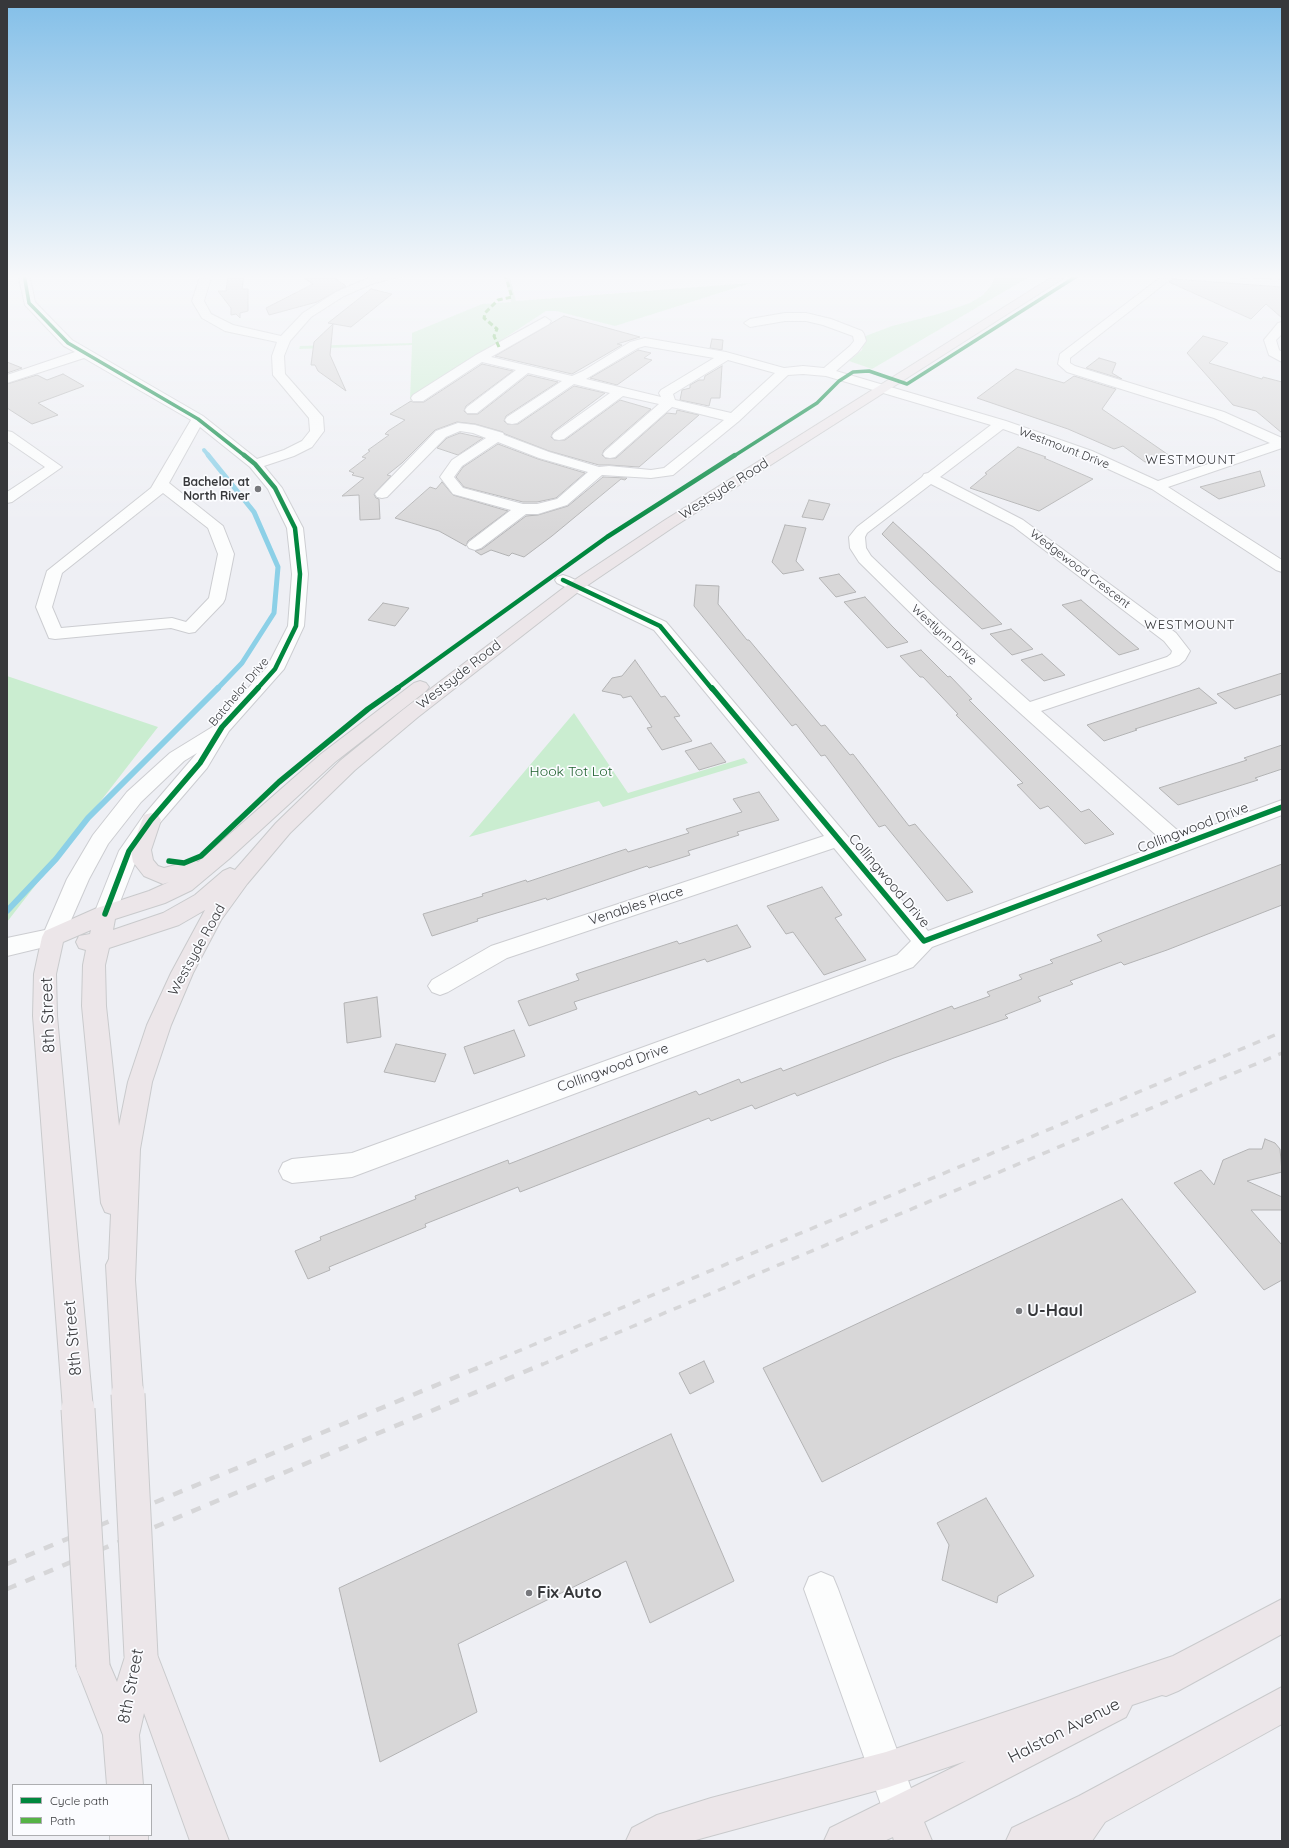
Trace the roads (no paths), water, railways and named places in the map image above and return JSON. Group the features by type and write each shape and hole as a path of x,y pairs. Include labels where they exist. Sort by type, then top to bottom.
{"main road":[{"name":"Westsyde Road","path":"53,937 106,914 157,897 184,884 222,854 328,758 465,652 569,583 670,523 929,360"},
{"name":"Westsyde Road","path":"122,1278 127,1149 140,1082 158,1025 182,973 213,915 240,879 283,828 348,766 410,712 645,521 897,366"},
{"path":"151,820 141,850 143,862 151,871 164,876 190,870 222,854"},
{"path":"53,937 98,943 171,919 203,901 283,828"},
{"name":"Batchelor Drive","path":"98,943 106,914"},
{"name":"8th Street","path":"53,937 45,974 45,1016 78,1409 93,1666 121,1735 125,1784"},
{"name":"8th Street","path":"98,943 94,965 94,1006 122,1278 141,1656 121,1735"},
{"name":"Halston Avenue","path":"843,1841 908,1827 1178,1672 1282,1616"},
{"path":"141,1656 206,1834 210,1841"},
{"path":"645,1841 658,1834 711,1816 886,1770 1178,1672"},
{"path":"1025,1841 1092,1809 1282,1705"},
{"path":"1069,1841 1092,1809"}],"street":[{"path":"7,379 64,360"},
{"name":"Batchelor Drive","path":"94,360 198,419 255,464 275,488 295,528 300,574 296,626 275,669 222,727 200,763 151,820 129,851 106,914"},
{"path":"255,464 295,450 307,444 317,431 316,417 279,375 278,360"},
{"path":"418,398 477,360"},
{"path":"489,360 734,418"},
{"path":"512,420 572,380 588,374 610,360"},
{"path":"669,402 666,393 719,360"},
{"path":"741,360 784,372"},
{"path":"827,372 841,360"},
{"path":"1064,360 1064,364 1071,369 1219,415 1282,443"},
{"path":"472,410 526,369"},
{"name":"Westmount Drive","path":"784,372 803,370 827,372 869,383 1001,424 1087,454 1156,486 1282,567"},
{"path":"382,494 441,434 458,427 475,428 544,455 598,471 609,470 651,474 668,472 734,418 784,372"},
{"path":"558,436 620,392"},
{"path":"610,454 669,402"},
{"path":"160,484 215,526 226,554 217,599 189,628 172,623 55,634 44,607 55,571 157,490 160,484 198,419"},
{"name":"Westlynn Drive","path":"1001,424 929,477 862,530 857,537 858,548 865,559 899,593 1027,709 1182,845"},
{"path":"7,435 55,467 7,499"},
{"path":"498,436 457,463 447,477 458,491 522,509 538,508 562,502 598,471"},
{"path":"1156,486 1282,443"},
{"name":"Wedgewood Crescent","path":"929,477 1018,523 1170,637 1181,651 1179,656 1173,661 1027,709"},
{"path":"475,545 522,509"},
{"name":"Collingwood Drive","path":"569,583 660,626 924,941"},
{"name":"Batchelor Drive","path":"53,937 78,879 100,840 134,797 177,757 222,727"},
{"name":"Collingwood Drive","path":"292,1171 352,1165 905,961 924,941 1282,807"},
{"name":"Venables Place","path":"440,986 498,952 838,839"},
{"path":"7,948 53,937"},
{"path":"821,1589 908,1827"}],"waterway":[{"path":"204,450 209,456"},
{"path":"208,455 254,512 278,567 274,613 242,663 217,689"},
{"path":"7,911 56,859 88,818 217,689"}],"railway":[{"path":"485,1365 1282,1032"},
{"path":"541,1365 1282,1053"},
{"path":"7,1564 487,1364"},
{"path":"7,1589 543,1364"}],"place":[{"name":"Bachelor at North River","path":"258,489"},
{"name":"U-Haul","path":"1019,1311"},
{"name":"Fix Auto","path":"529,1593"}],"district":[{"name":"WESTMOUNT","path":"1191,460"},
{"name":"WESTMOUNT","path":"1190,625"}],"park label":[{"name":"Hook Tot Lot","path":"571,772"}]}
